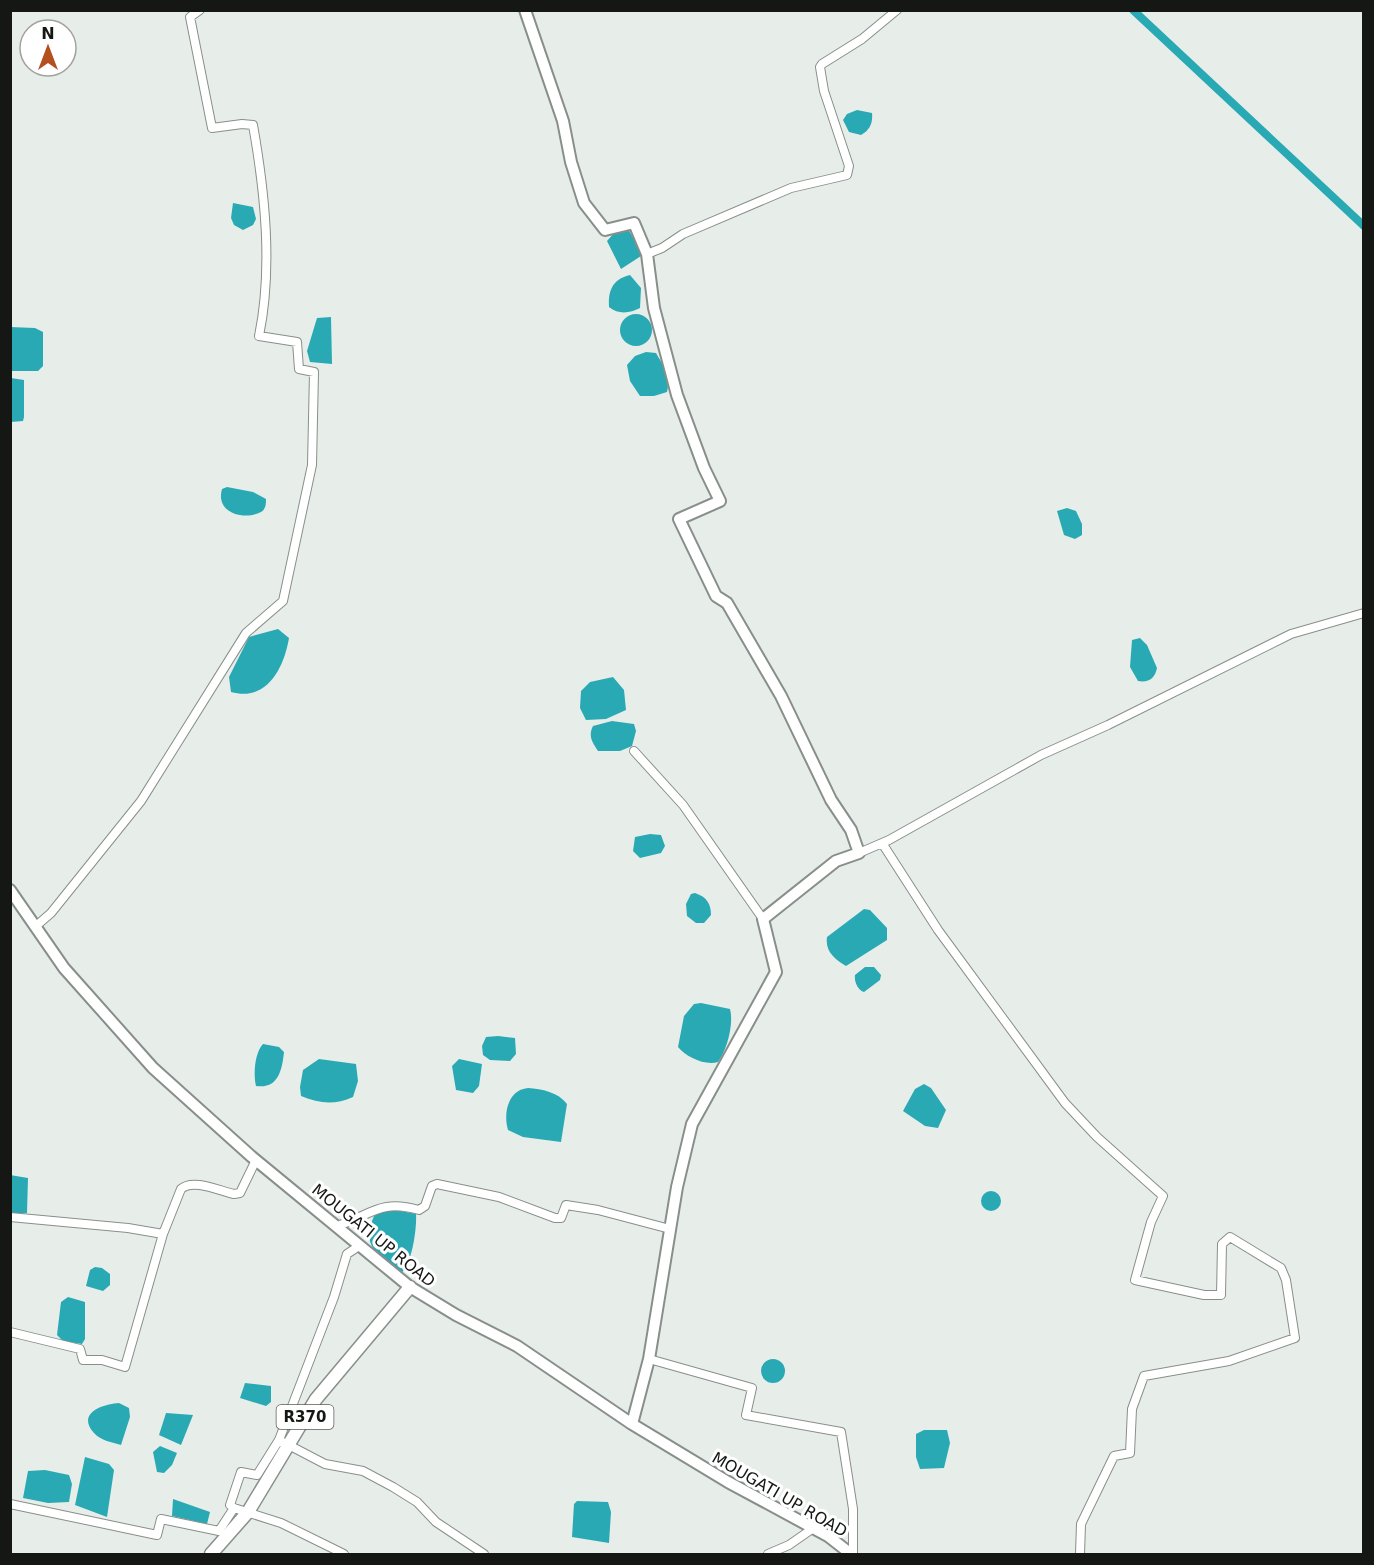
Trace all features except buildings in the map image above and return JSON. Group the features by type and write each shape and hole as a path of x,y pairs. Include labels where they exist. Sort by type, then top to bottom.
{"main road":[{"name":"R370","path":"211,1554 248,1512 284,1442 316,1399 410,1287"}],"street":[{"path":"36,926 51,913 141,801 246,633 283,601 306,499 312,465 314,372 299,369 297,342 259,336 267,269 259,160 253,125 242,124 213,128 190,17 200,10"},
{"path":"525,10 563,121 571,162 584,203 605,230 634,223 647,254 654,308 677,395 704,468 720,501 679,519 716,596 727,603 781,696 831,800 851,830 860,853"},
{"path":"647,254 662,248 683,234 791,189 847,175 849,166 824,91 820,67 862,39 897,10"},
{"path":"763,919 836,861 882,843 1041,755 1108,725 1291,634 1364,613"},
{"path":"632,1424 649,1359 670,1229 692,1124 776,972 763,919 683,805 634,751"},
{"path":"882,843 938,930 1065,1103 1097,1137 1163,1196 1151,1221 1135,1280 1204,1294 1221,1295 1222,1244 1230,1237 1277,1265 1286,1280 1295,1338 1214,1364 1144,1376 1132,1409 1130,1452 1114,1456 1081,1524 1080,1554"},
{"name":"MOUGATI UP ROAD","path":"10,890 64,968 153,1068 256,1160 410,1287 456,1315 517,1346 632,1424 812,1529 828,1536 852,1554"},
{"path":"10,1332 80,1350 83,1360 102,1360 125,1367 163,1234 181,1189 186,1185 234,1194 240,1192 256,1160"},
{"path":"337,1226 386,1206 402,1206 419,1210 425,1206 432,1185 437,1184 499,1197 555,1218 561,1218 566,1205 670,1229"},
{"path":"10,1218 128,1228 163,1234"},
{"path":"344,1554 281,1523 230,1505 241,1472 257,1475 284,1442 347,1254 359,1246"},
{"path":"649,1359 752,1388 746,1415 841,1432 853,1509 852,1554"},
{"path":"284,1442 325,1464 363,1472 393,1487 417,1502 436,1522 484,1554"},
{"path":"10,1504 157,1534 161,1520 219,1531 234,1508"},
{"path":"768,1554 789,1545 812,1529"}],"water":[{"path":"857,110 872,113 870,126 861,135 849,132 843,120 847,114"},
{"path":"233,203 253,207 256,219 253,225 243,230 234,225 231,218"},
{"path":"628,229 638,245 641,256 621,269 607,241 615,232"},
{"path":"630,275 641,288 640,308 621,312 609,307 609,295 613,286 619,279"},
{"path":"636,314 647,319 652,330 647,341 636,346 625,341 620,330 625,319"},
{"path":"331,317 332,364 310,362 307,351 317,318"},
{"path":"10,327 35,328 43,332 43,366 38,371 11,371"},
{"path":"646,352 656,353 666,371 667,392 654,396 640,396 630,381 627,365 635,356"},
{"path":"11,378 24,380 23,421 11,422"},
{"path":"227,487 253,492 266,499 265,508 254,515 232,513 223,504 221,497 222,489"},
{"path":"1067,508 1076,511 1082,524 1082,535 1075,539 1064,535 1057,511"},
{"path":"278,629 289,638 283,660 272,680 255,692 244,694 231,692 229,677 249,637"},
{"path":"1140,638 1147,645 1157,668 1155,675 1145,681 1138,681 1130,667 1132,640"},
{"path":"613,677 624,690 626,710 606,719 586,720 580,708 581,691 590,682"},
{"path":"612,721 634,724 636,731 632,746 620,751 598,751 591,739 593,726"},
{"path":"650,834 661,835 665,846 661,853 640,858 633,851 635,837"},
{"path":"695,893 708,901 710,907 711,915 704,923 696,923 687,916 686,904 691,894"},
{"path":"864,909 870,910 887,928 887,940 846,966 831,954 827,946 827,937"},
{"path":"865,967 874,967 881,975 880,980 864,992 858,988 855,975"},
{"path":"701,1003 730,1009 729,1037 718,1062 707,1063 696,1060 678,1047 684,1016 694,1004"},
{"path":"486,1037 515,1038 516,1054 510,1061 490,1060 483,1055 482,1046"},
{"path":"263,1044 279,1047 284,1052 283,1059 280,1072 274,1082 269,1085 256,1086 255,1064"},
{"path":"319,1059 356,1064 358,1081 353,1097 327,1103 301,1096 303,1070"},
{"path":"459,1059 482,1064 479,1086 473,1093 456,1090 452,1066"},
{"path":"924,1084 931,1088 946,1110 938,1128 925,1126 903,1111 915,1089"},
{"path":"528,1088 554,1094 567,1104 561,1142 523,1137 508,1130 506,1117 509,1103 516,1093"},
{"path":"10,1175 28,1178 27,1213 11,1214"},
{"path":"991,1191 998,1194 1001,1201 998,1208 991,1211 984,1208 981,1201 984,1194"},
{"path":"386,1208 416,1214 411,1255 401,1273 374,1250 369,1236 374,1216"},
{"path":"95,1267 102,1268 110,1274 110,1285 103,1291 86,1286 90,1270"},
{"path":"68,1297 85,1302 85,1339 82,1344 63,1341 57,1335 61,1302"},
{"path":"773,1359 778,1360 784,1366 784,1376 778,1382 773,1383 768,1382 762,1376 761,1371 762,1366 768,1360"},
{"path":"245,1383 271,1386 271,1402 266,1406 240,1398"},
{"path":"119,1403 129,1408 130,1417 121,1445 97,1436 89,1426 88,1420 90,1415 99,1408"},
{"path":"166,1413 193,1415 181,1445 159,1435"},
{"path":"924,1430 947,1430 950,1443 944,1468 920,1469 916,1457 916,1434"},
{"path":"160,1446 177,1453 172,1465 164,1473 157,1472 153,1452"},
{"path":"85,1457 109,1464 114,1470 107,1517 75,1505"},
{"path":"45,1470 69,1475 72,1484 69,1502 48,1503 23,1498 28,1471"},
{"path":"173,1499 210,1512 207,1524 172,1516"},
{"path":"577,1501 608,1502 611,1512 609,1543 572,1537 574,1504"}],"waterway":[{"path":"1133,10 1364,226"}]}
